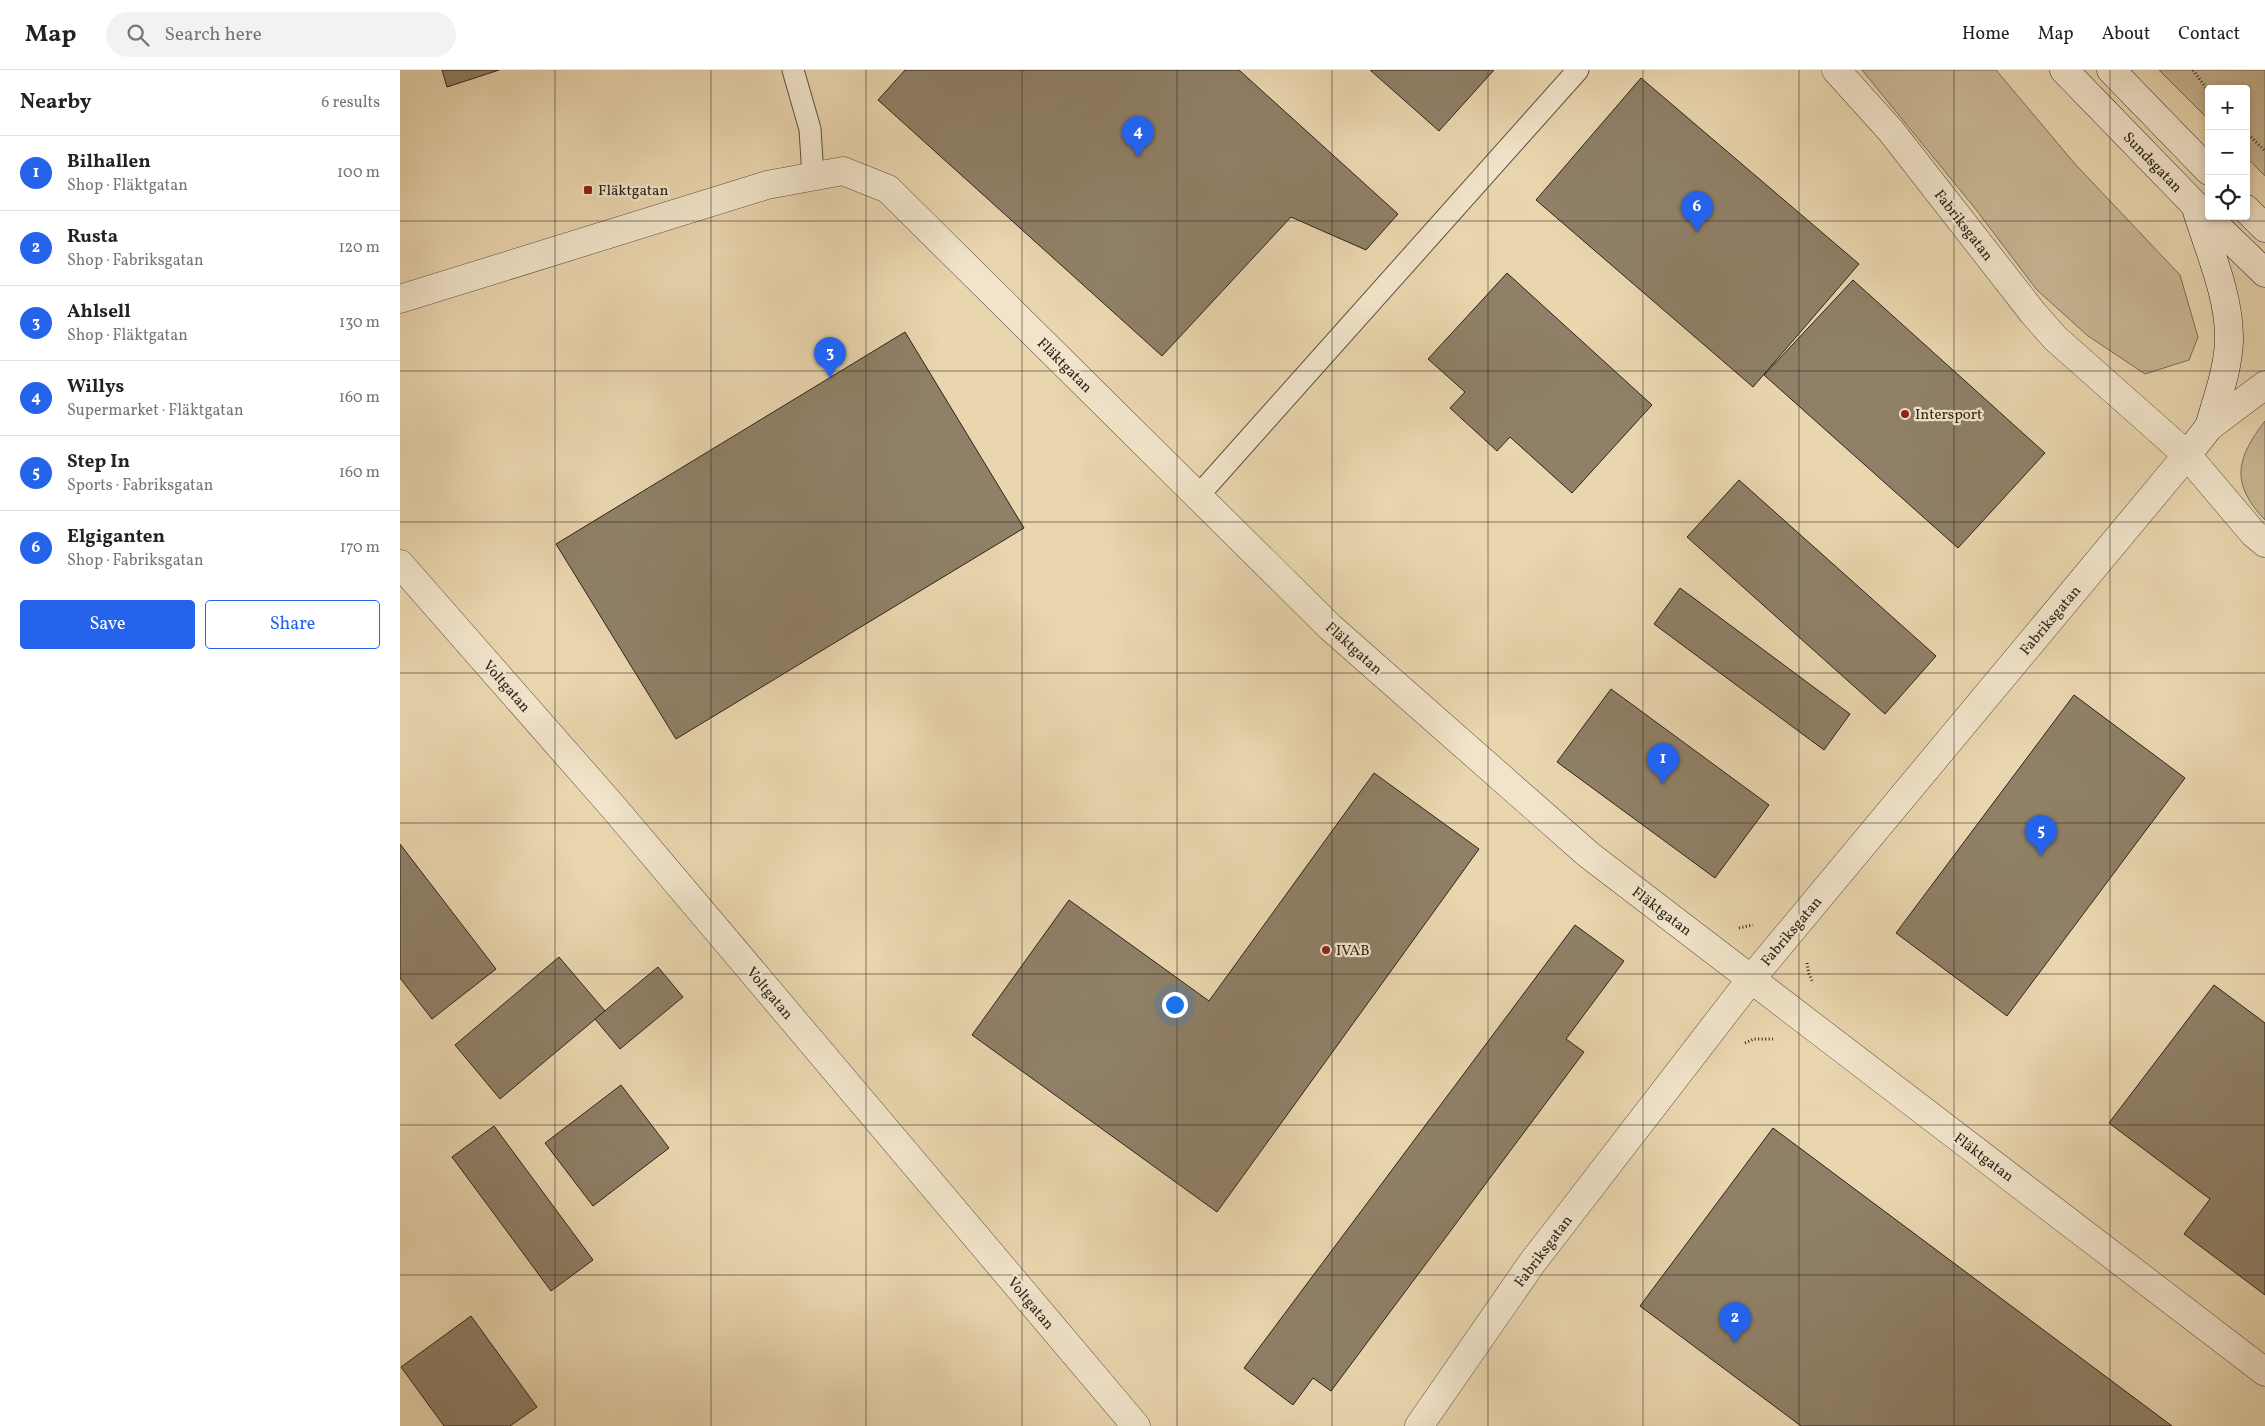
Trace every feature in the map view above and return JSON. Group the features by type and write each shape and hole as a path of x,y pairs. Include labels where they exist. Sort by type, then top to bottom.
{"street":[{"name":"Fabriksgatan","path":"1836,70 1891,131 2032,313 2055,338 2187,455 2253,532 2265,543"},
{"name":"Sundsgatan","path":"2064,70 2195,205 2265,273"},
{"path":"2111,70 2205,167"},
{"name":"Fläktgatan","path":"400,299 766,185 843,171 888,189 1330,627 1567,836 1597,861 2265,1372"},
{"path":"2195,205 2228,312 2228,351 2224,375 2210,427"},
{"path":"2250,213 2265,228"},
{"path":"2187,455 2210,427 2265,385"},
{"name":"Fabriksgatan","path":"1419,1426 1532,1263 1751,979 2187,455"},
{"name":"Voltgatan","path":"400,564 620,815 1136,1426"}],"lane":[{"path":"793,70 810,129 813,177"},
{"path":"1198,496 1578,70"}],"path":[{"path":"2193,70 2205,86"},
{"path":"2250,136 2265,151"},
{"path":"1809,958 1807,963 1809,974 1816,989"}],"shaded area":[{"path":"1862,70 1996,70 2075,164 2180,275 2198,337 2189,360 2145,374 2088,336 2037,290 1974,207"},
{"path":"2159,70 2265,70 2265,176 2250,161 2250,85 2205,85 2205,116"},
{"path":"2265,421 2265,520 2246,494 2241,471 2248,447"}],"building":[{"path":"442,70 499,70 447,87"},
{"path":"905,70 1239,70 1398,214 1366,250 1291,217 1162,356 878,100"},
{"path":"1370,70 1494,70 1439,131"},
{"path":"1641,78 1859,264 1753,387 1536,200"},
{"path":"1507,273 1652,405 1572,493 1510,437 1497,451 1450,408 1465,392 1428,359"},
{"name":"Intersport","path":"1853,280 2045,453 1958,548 1764,375"},
{"path":"905,332 1024,528 676,739 556,544"},
{"path":"1739,480 1936,656 1885,714 1687,537"},
{"path":"1680,588 1850,714 1824,750 1654,624"},
{"path":"1611,689 1769,805 1715,878 1557,762"},
{"path":"2074,695 2185,778 2007,1016 1896,933"},
{"name":"IVAB","path":"1374,773 1479,849 1217,1212 972,1035 1069,900 1209,1001"},
{"path":"400,844 496,969 432,1019 400,978"},
{"path":"1575,925 1624,961 1566,1039 1584,1052 1331,1391 1313,1378 1293,1405 1244,1368"},
{"path":"559,957 605,1011 500,1099 455,1045"},
{"path":"658,967 683,997 620,1049 595,1019"},
{"path":"2214,985 2265,1023 2265,1295 2184,1234 2210,1199 2109,1123"},
{"path":"621,1085 669,1148 593,1206 545,1143"},
{"path":"494,1126 593,1260 551,1291 452,1157"},
{"path":"1773,1128 2172,1426 1801,1426 1640,1306"},
{"path":"471,1316 537,1407 510,1426 444,1426 401,1367"}],"place":[{"name":"Willys","path":"1138,157"},
{"name":"Fläktgatan","path":"588,190"},
{"name":"Elgiganten","path":"1697,232"},
{"name":"Ahlsell","path":"830,378"},
{"name":"Intersport","path":"1905,414"},
{"name":"Bilhallen","path":"1663,784"},
{"name":"Step In","path":"2041,856"},
{"name":"IVAB","path":"1326,950"},
{"name":"Rusta","path":"1735,1343"}]}
